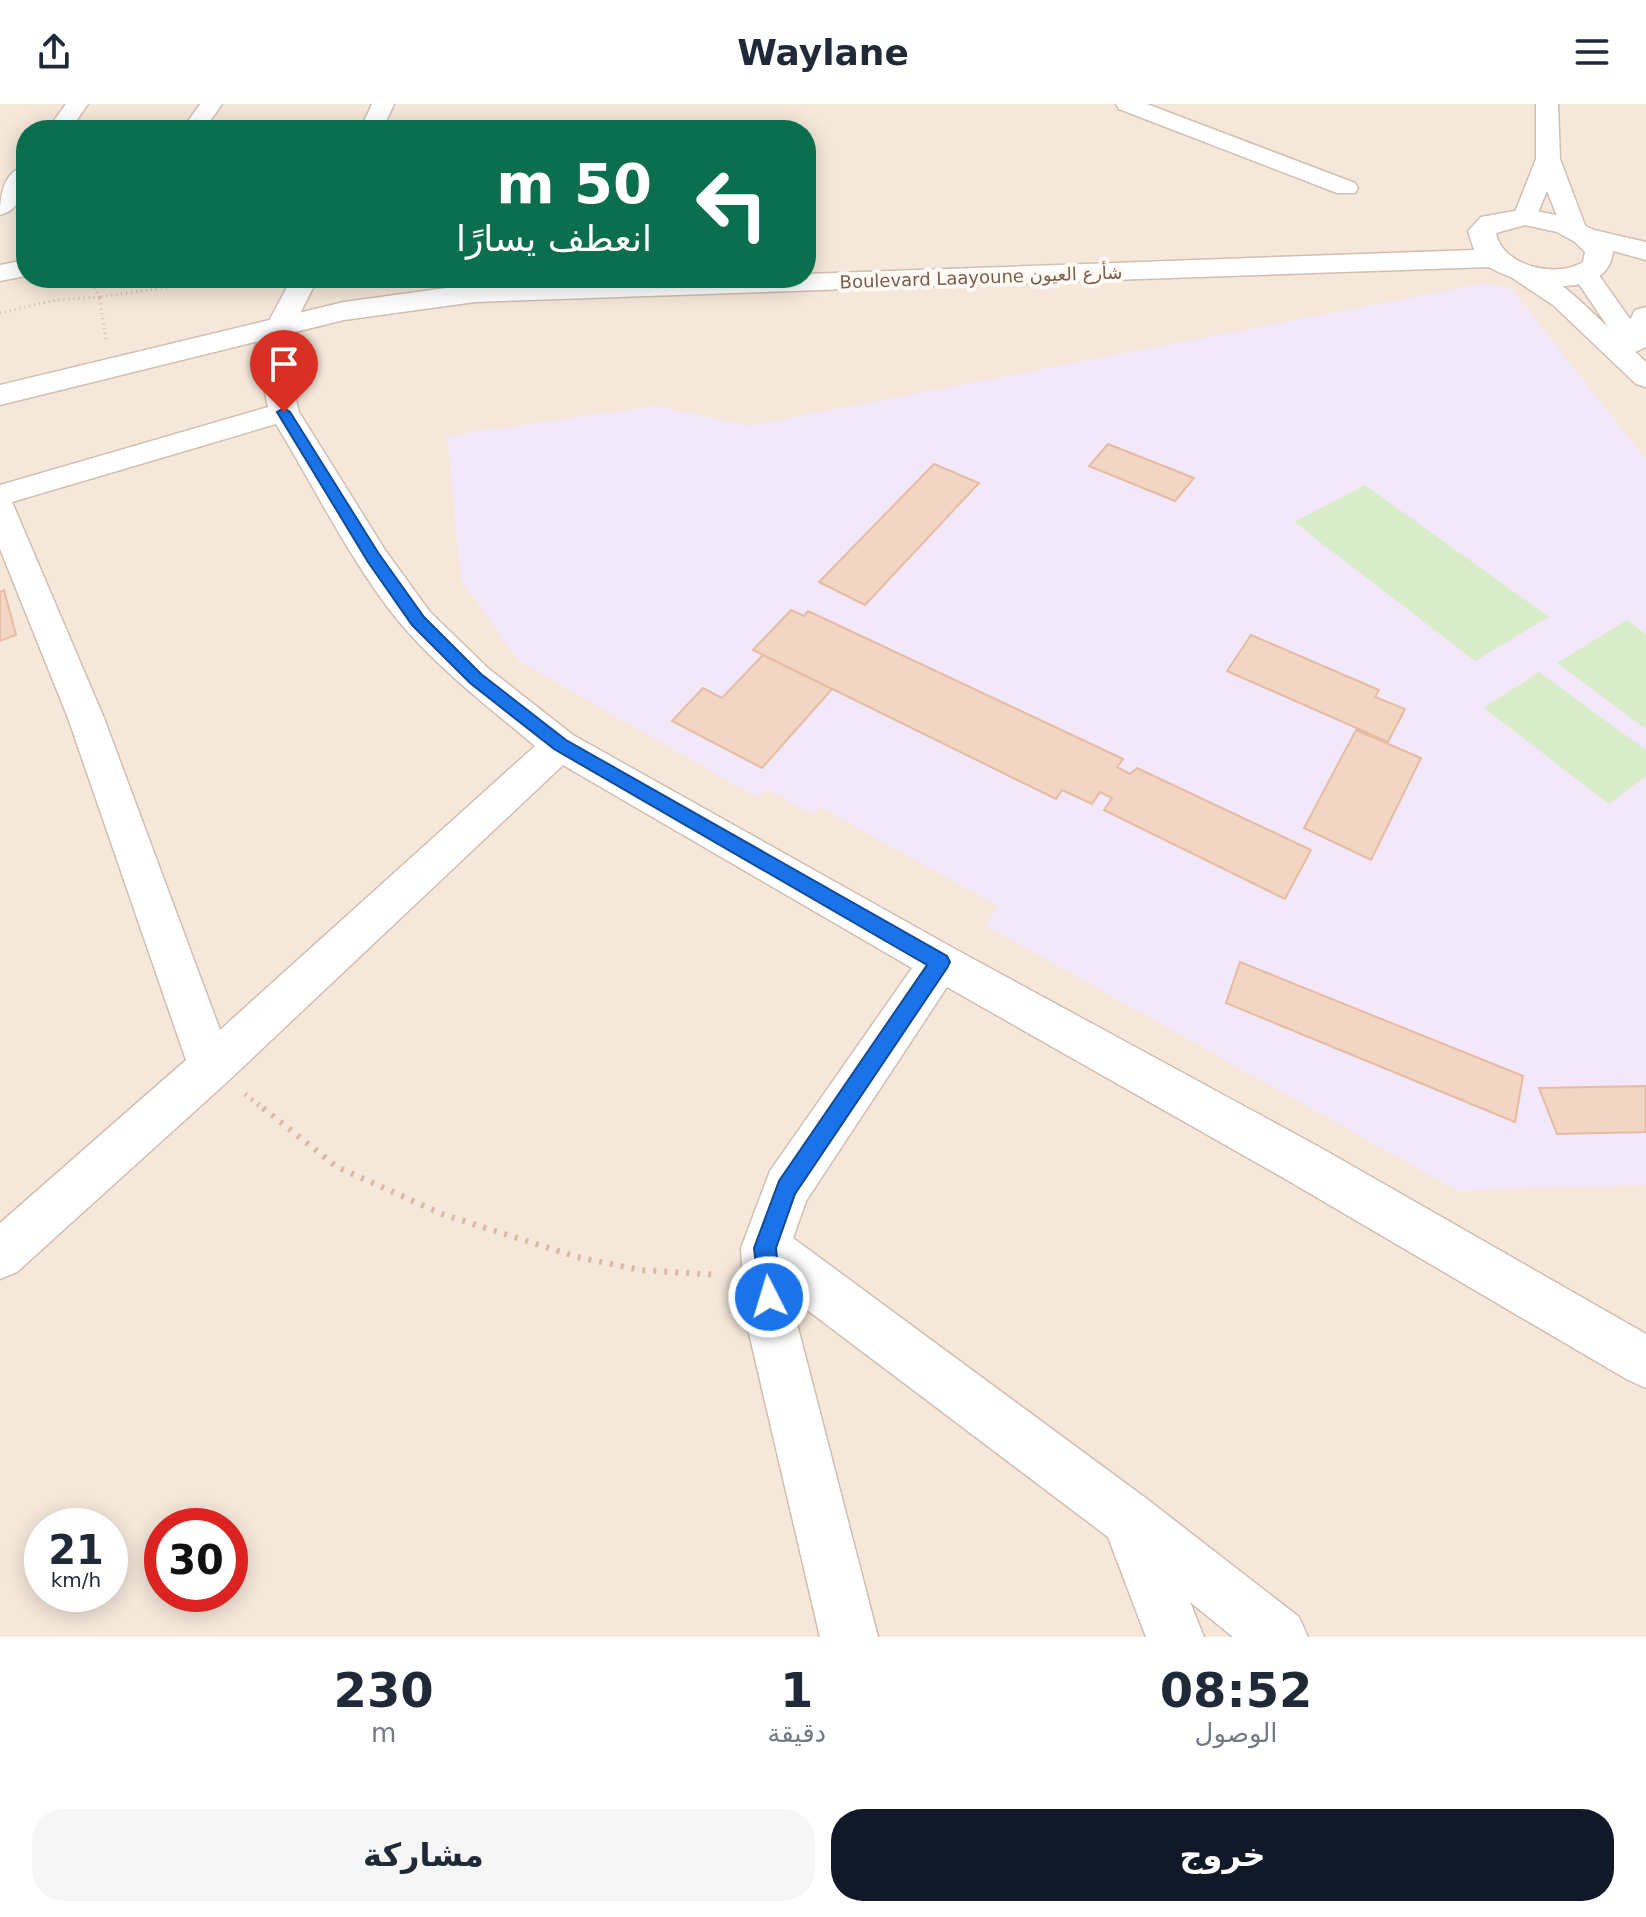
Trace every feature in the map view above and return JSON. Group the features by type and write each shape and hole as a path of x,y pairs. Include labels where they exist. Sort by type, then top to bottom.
{"street":[{"path":"1127,104 1346,188"},
{"path":"1547,104 1548,159 1579,232 1599,252 1590,270"},
{"path":"1525,217 1548,159"},
{"path":"0,208 16,186"},
{"path":"1643,256 1579,232 1525,217 1491,223 1488,246 1562,299 1646,377"},
{"name":"Boulevard Laayoune شأرع العيون","path":"816,261 1417,241 1488,246"},
{"name":"Boulevard Laayoune شأرع العيون","path":"816,283 1094,274 1488,246"},
{"path":"1520,271 1543,277 1590,270 1643,256"},
{"path":"1590,270 1633,344 1646,377"},
{"path":"0,395 258,312 305,288"},
{"name":"Boulevard Laayoune شأرع العيون","path":"258,312 344,311 475,293 638,288"},
{"path":"0,372 107,343 258,312"},
{"path":"258,312 284,412 373,558 418,621 476,678 560,745 940,962 1304,1164 1646,1362"},
{"path":"1633,344 1646,316"},
{"path":"0,495 284,412"},
{"path":"0,509 86,718 211,1067"},
{"path":"0,1255 211,1067 560,745"},
{"path":"849,1637 770,1316 766,1263 787,1188 940,962"},
{"path":"766,1263 1128,1518 1279,1637"},
{"path":"1128,1518 1175,1637"}],"path":[{"path":"95,288 107,343"},
{"path":"0,313 56,300 162,288"},
{"path":"211,1067 337,1167 442,1214 577,1257 640,1270 766,1263"}],"shaded area":[{"path":"0,104 1646,104 1646,1637 0,1637"},
{"path":"1487,283 1512,289 1646,460 1646,1185 1458,1191 985,925 998,906 820,807 813,815 768,790 756,797 518,660 461,580 447,436 656,406 749,426"}],"green space":[{"path":"1365,485 1549,617 1475,661 1294,522"},
{"path":"1627,620 1646,634 1646,729 1557,663"},
{"path":"1539,672 1646,750 1646,776 1609,804 1484,708"}],"building":[{"path":"1108,444 1194,478 1175,501 1089,466"},
{"path":"934,464 979,483 865,605 819,582"},
{"path":"4,590 16,635 0,641 0,592"},
{"path":"791,610 804,616 808,611 1123,759 1117,767 1130,774 1137,768 1311,850 1285,899 1104,810 1112,798 1100,792 1092,804 1062,790 1056,799 753,650"},
{"path":"1251,635 1379,690 1375,697 1405,709 1388,742 1227,671"},
{"path":"763,655 832,689 762,768 672,721 703,688 722,698"},
{"path":"1356,730 1421,758 1371,860 1304,828"},
{"path":"1240,962 1523,1076 1515,1122 1226,1003"},
{"path":"1646,1086 1646,1132 1557,1134 1539,1088"}],"route":[{"path":"284,412 373,558 418,621 476,678 560,745 940,962 787,1188 765,1248 769,1297"}]}
